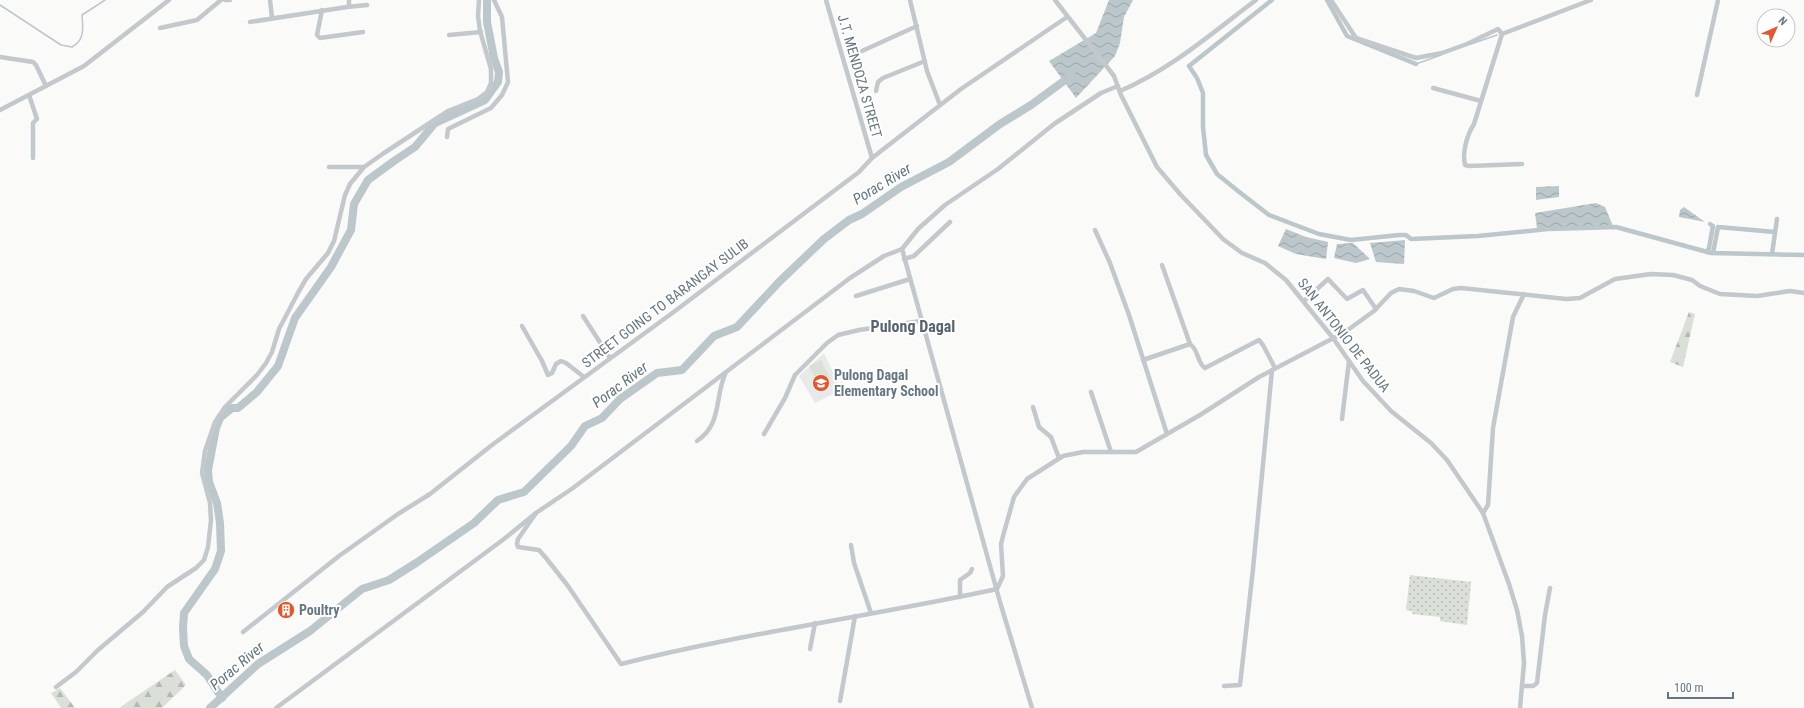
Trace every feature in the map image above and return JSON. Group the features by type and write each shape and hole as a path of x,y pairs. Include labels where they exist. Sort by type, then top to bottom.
{"street":[{"path":"0,110 88,62 169,0"},
{"path":"160,28 196,20 221,0"},
{"path":"224,0 230,0"},
{"path":"270,0 272,18"},
{"path":"349,0 350,6"},
{"path":"56,686 76,672 167,587 196,568 204,560 208,547 211,520 210,503 202,473 205,451 216,422 225,407 257,376 266,363 272,352 279,329 298,291 328,253 334,241 345,196 350,184 364,167 448,112 478,99 487,92 491,83 491,69 478,16 479,0"},
{"path":"447,137 448,128 491,108 502,96 508,82 504,60 502,17 494,0"},
{"name":"J.T. MENDOZA STREET","path":"826,0 872,158"},
{"path":"910,0 925,60 935,95 940,105"},
{"name":"SAN ANTONIO DE PADUA","path":"1055,0 1112,73 1157,167 1180,194 1223,239 1242,253 1265,263 1286,280 1333,338 1363,381 1391,411 1431,443 1446,460 1482,513 1517,610 1522,636 1524,663 1520,708"},
{"path":"276,708 504,539 536,513 573,488 850,278 884,256 902,249 918,229 945,205 998,169 1054,124 1101,93 1142,82 1174,61 1256,0"},
{"path":"1331,0 1356,38 1416,58 1442,53 1467,44 1492,31 1498,30 1502,34"},
{"path":"1502,34 1591,0"},
{"path":"1697,95 1718,0"},
{"path":"250,22 322,10 367,5"},
{"path":"322,10 317,35 320,38 363,32"},
{"name":"STREET GOING TO BARANGAY SULIB","path":"243,632 339,556 398,514 430,494 859,172 872,158 961,89 1067,17"},
{"path":"862,51 917,26"},
{"path":"449,36 481,32"},
{"path":"1502,34 1474,124 1470,131 1463,158 1465,165 1469,166 1522,164"},
{"path":"0,57 33,62 36,65 46,86"},
{"path":"876,91 878,82 883,78 925,60"},
{"path":"1433,88 1481,101"},
{"path":"29,95 37,119 33,123 33,158"},
{"path":"329,167 364,167"},
{"path":"904,259 915,256 950,222"},
{"path":"1095,230 1110,263 1167,434"},
{"path":"902,249 997,589 1032,708"},
{"path":"1162,265 1190,344 1196,348 1202,365 1205,368 1258,340 1263,345 1273,369 1240,685 1224,686"},
{"path":"997,589 1002,576 1002,544 1014,497 1028,479 1063,456 1083,452 1136,452 1273,369 1358,324 1376,309 1391,293 1399,289 1414,291 1434,298 1452,288 1580,298 1615,279 1650,274 1673,275 1692,280 1700,286 1720,294 1757,296 1790,291 1804,293"},
{"path":"856,296 910,279"},
{"path":"1304,301 1328,279 1347,299 1363,290 1376,309"},
{"path":"1482,513 1488,505 1493,428 1511,325 1513,317 1524,294"},
{"path":"583,316 610,358"},
{"path":"764,434 786,398 795,375 832,339 845,332 922,322"},
{"path":"522,326 542,361 548,375 552,373 556,364 561,361 566,363 584,377"},
{"path":"1143,360 1190,344"},
{"path":"1342,419 1349,361"},
{"path":"697,440 704,436 713,424 717,413 720,385 727,370"},
{"path":"1091,392 1111,452"},
{"path":"1033,407 1039,427 1050,436 1059,458"},
{"path":"536,513 518,539 518,547 539,550 546,558 568,586 620,664 772,631 997,589"},
{"path":"851,545 854,563 870,613"},
{"path":"960,597 960,580 970,573 972,569"},
{"path":"1522,686 1535,686 1537,683 1545,614 1550,588"},
{"path":"840,701 855,616"},
{"path":"810,649 815,623"}],"shaded area":[{"name":"Pulong Dagal Elementary School","path":"824,353 841,390 815,403 799,376"}],"green space":[{"path":"1689,312 1695,314 1683,367 1670,362"},
{"path":"821,360 830,379 818,385 809,366"},
{"path":"1410,575 1471,582 1467,625 1440,621 1440,617 1412,614 1412,611 1406,610"},
{"path":"175,670 186,685 162,708 119,708"},
{"path":"60,688 75,708 61,708 51,693"}],"water":[{"path":"1109,0 1133,0 1124,17 1120,43 1115,56 1076,98 1049,61 1096,33"},
{"path":"1559,186 1559,197 1536,200 1536,187"},
{"path":"1596,203 1605,207 1613,226 1537,228 1535,213"},
{"path":"1684,207 1705,222 1679,217 1680,210"},
{"path":"1286,229 1306,237 1328,242 1326,259 1296,254 1278,246"},
{"path":"1405,240 1404,264 1376,262 1370,243"},
{"path":"1353,243 1370,259 1356,263 1334,258 1337,244"}],"waterway":[{"path":"0,5 61,45 72,47 81,37 83,29 82,15 105,0"},
{"path":"222,698 207,675 189,659 184,646 183,628 184,613 215,569 221,551 220,523 217,503 209,482 208,470 216,428 220,418 232,408 238,408 257,392 278,366 295,318 331,267 351,230 354,204 368,180 415,147 435,123 485,100 498,82 499,72 494,58 487,22 487,0"},
{"path":"1272,0 1189,66 1197,78 1203,93 1203,127 1206,155 1217,174 1269,215 1319,234 1351,240 1399,235 1406,235 1411,239 1478,236 1548,229 1616,227 1711,253 1804,255"},
{"path":"1327,0 1347,36 1416,64"},
{"path":"1471,44 1497,35"},
{"path":"1416,64 1441,55"},
{"name":"Porac River","path":"210,708 258,664 310,631 362,589 389,580 416,563 474,523 498,500 524,492 571,446 585,426 602,418 620,399 657,373 682,370 714,336 737,327 780,281 824,239 849,220 862,214 901,187 949,162 1000,124 1031,105 1072,75"},
{"path":"1772,254 1777,219"},
{"path":"1707,252 1713,226 1710,224"},
{"path":"1713,253 1718,227 1775,232"}],"place":[{"name":"Pulong Dagal Elementary School","path":"821,383"},
{"name":"Poultry","path":"286,610"}],"district":[{"name":"Pulong Dagal","path":"913,326"}]}
